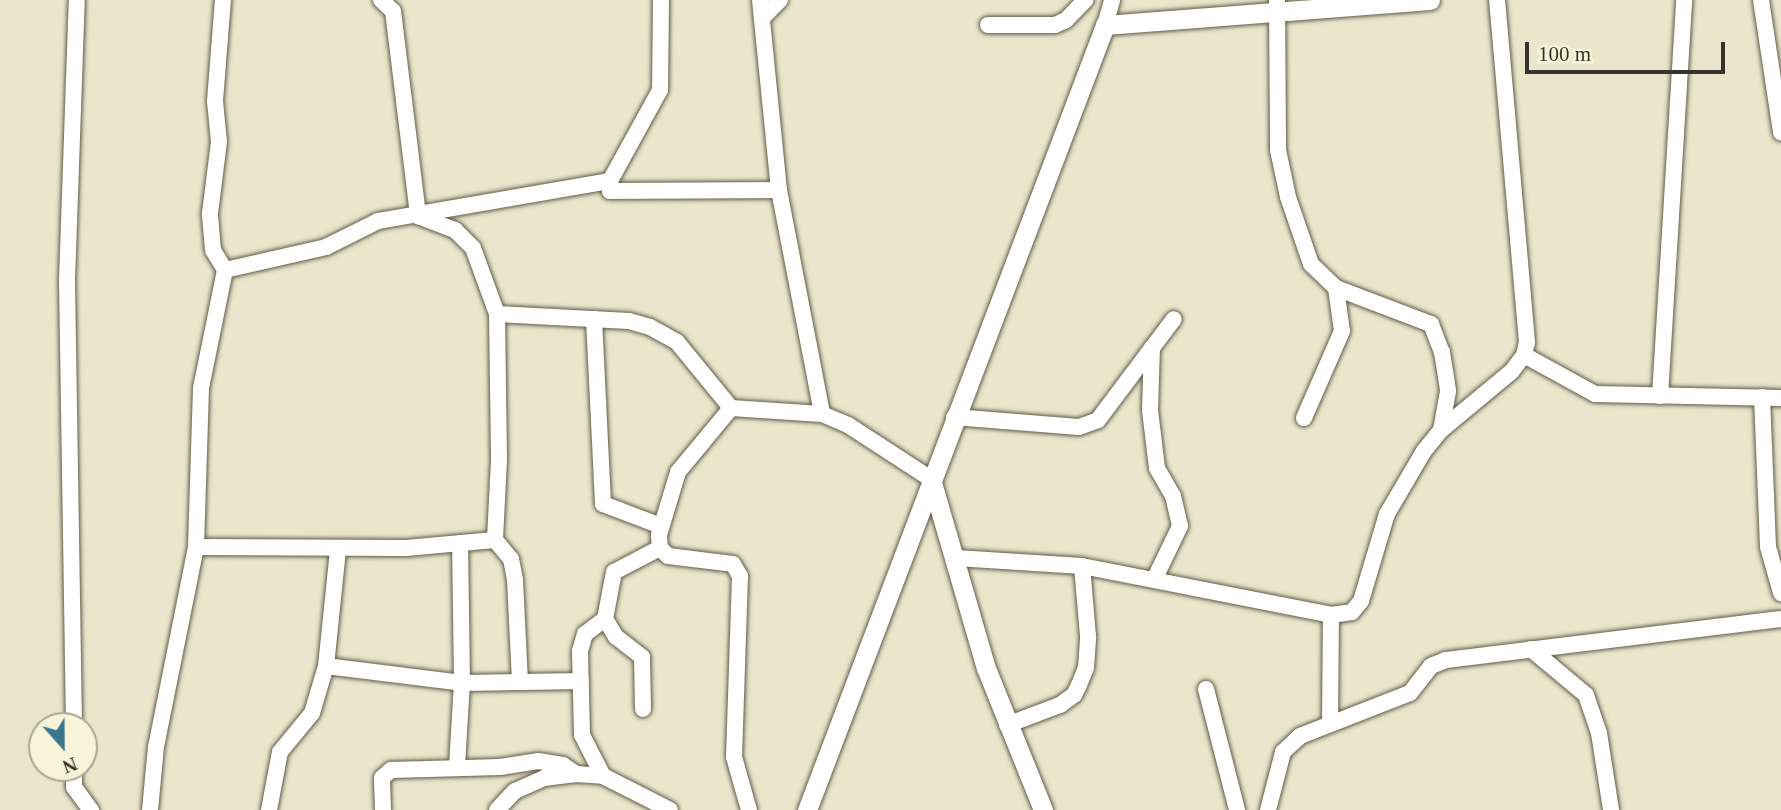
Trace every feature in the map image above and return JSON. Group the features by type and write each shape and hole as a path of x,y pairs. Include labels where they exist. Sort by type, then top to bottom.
{"street":[{"path":"74,712 67,280 77,0"},
{"path":"150,810 156,747 196,547 201,388 225,270 213,250 210,213 219,142 215,101 223,0"},
{"path":"661,0 660,90 610,181 613,194 779,190"},
{"path":"780,0 762,7 779,190 821,414"},
{"path":"988,25 1055,24 1066,20 1085,0"},
{"path":"807,810 1105,25 1111,0"},
{"path":"1105,25 1277,6 1430,0"},
{"path":"957,558 1082,566 1155,578 1331,615 1352,612 1361,601 1387,514 1441,430 1512,371 1524,355 1527,342 1497,0"},
{"path":"1660,396 1684,0"},
{"path":"1761,0 1781,132"},
{"path":"386,1 418,216"},
{"path":"1277,6 1280,162 1311,264 1336,288 1431,324 1442,352 1448,391 1441,430"},
{"path":"225,270 327,247 378,222 610,181"},
{"path":"418,216 455,230 473,248 497,314 499,460 495,540 511,559 515,580 520,682"},
{"path":"1304,418 1342,331 1336,288"},
{"path":"497,314 594,320 650,327 677,342 731,408 821,414 848,425 931,479 957,558 986,668 1043,810"},
{"path":"954,417 1079,427 1098,420 1174,319"},
{"path":"594,320 603,504 661,526"},
{"path":"1152,348 1150,410 1157,468 1173,496 1180,526 1155,578"},
{"path":"1524,355 1595,394 1781,398"},
{"path":"1762,397 1768,547 1781,593"},
{"path":"731,408 678,472 661,526 660,548 668,556 733,564 740,576 734,757 749,810"},
{"path":"196,547 338,549 495,540"},
{"path":"457,766 462,683 460,543"},
{"path":"643,709 642,657 616,637 605,619 614,572 660,548"},
{"path":"269,810 280,752 312,713 326,666 338,549"},
{"path":"1007,725 1060,705 1079,685 1086,668 1088,636 1082,566"},
{"path":"1331,615 1331,724"},
{"path":"603,776 582,735 580,650 585,634 605,619"},
{"path":"1268,810 1283,752 1300,736 1409,693 1431,666 1446,660 1781,619"},
{"path":"1531,649 1586,695 1599,733 1611,810"},
{"path":"326,666 462,683 580,681"},
{"path":"1206,689 1237,810"},
{"path":"383,810 382,778 386,773 457,766 551,762 576,775"},
{"path":"497,810 515,791 544,778 576,775 603,776 670,810"},
{"path":"74,782 74,787 91,810"}]}
